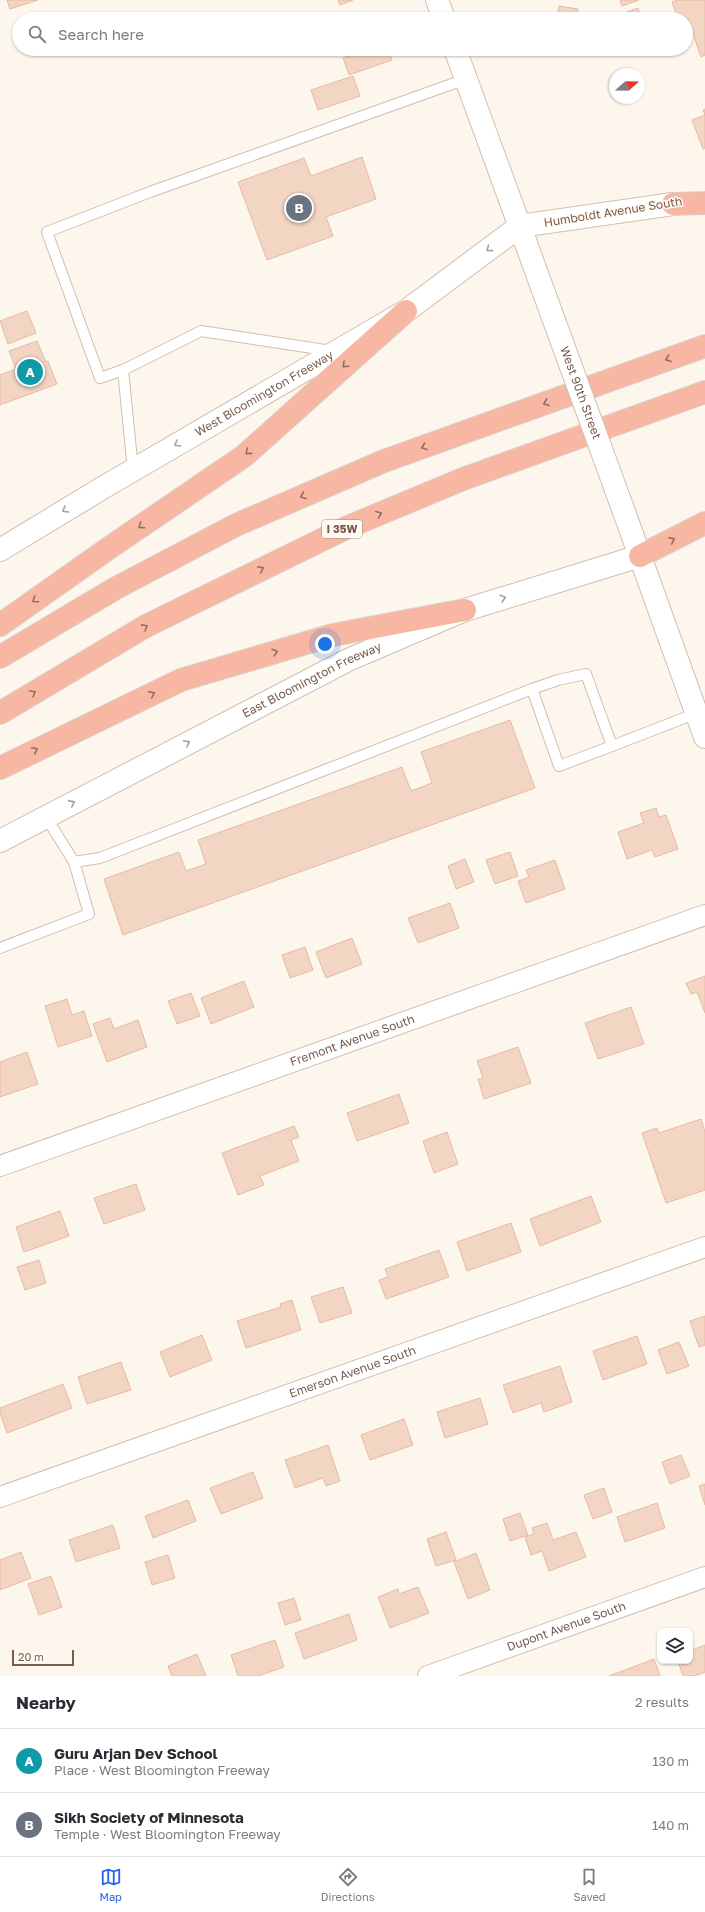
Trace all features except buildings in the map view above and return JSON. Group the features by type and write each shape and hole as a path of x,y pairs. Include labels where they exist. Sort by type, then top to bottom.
{"highway":[{"path":"673,204 705,203"},
{"path":"0,625 109,548 244,456 406,311"},
{"path":"0,657 116,588 236,525 384,461 705,346"},
{"name":"I 35W","path":"0,713 146,626 348,527 463,479 705,392"},
{"path":"640,556 705,524"},
{"path":"0,768 181,680 333,635 465,610"}],"street":[{"path":"437,0 441,12"},
{"name":"West 90th Street","path":"458,56 705,737"},
{"name":"Humboldt Avenue South","path":"520,226 673,204 705,195"},
{"name":"West Bloomington Freeway","path":"0,550 132,470 406,311 520,226"},
{"name":"East Bloomington Freeway","path":"0,841 348,660 465,610 640,556"},
{"name":"Fremont Avenue South","path":"0,1166 705,915"},
{"name":"Emerson Avenue South","path":"0,1498 705,1247"},
{"name":"Dupont Avenue South","path":"428,1676 705,1577"}],"lane":[{"path":"336,352 202,331 123,370 100,378 47,232 158,190 466,79"},
{"path":"123,370 132,470"},
{"path":"74,862 100,858 558,680 586,674 612,746"},
{"path":"532,690 559,766 696,713"},
{"path":"0,948 89,914 74,862 46,816"}],"place":[{"name":"Sikh Society of Minnesota","path":"299,208"},
{"name":"Guru Arjan Dev School","path":"30,372"}]}
